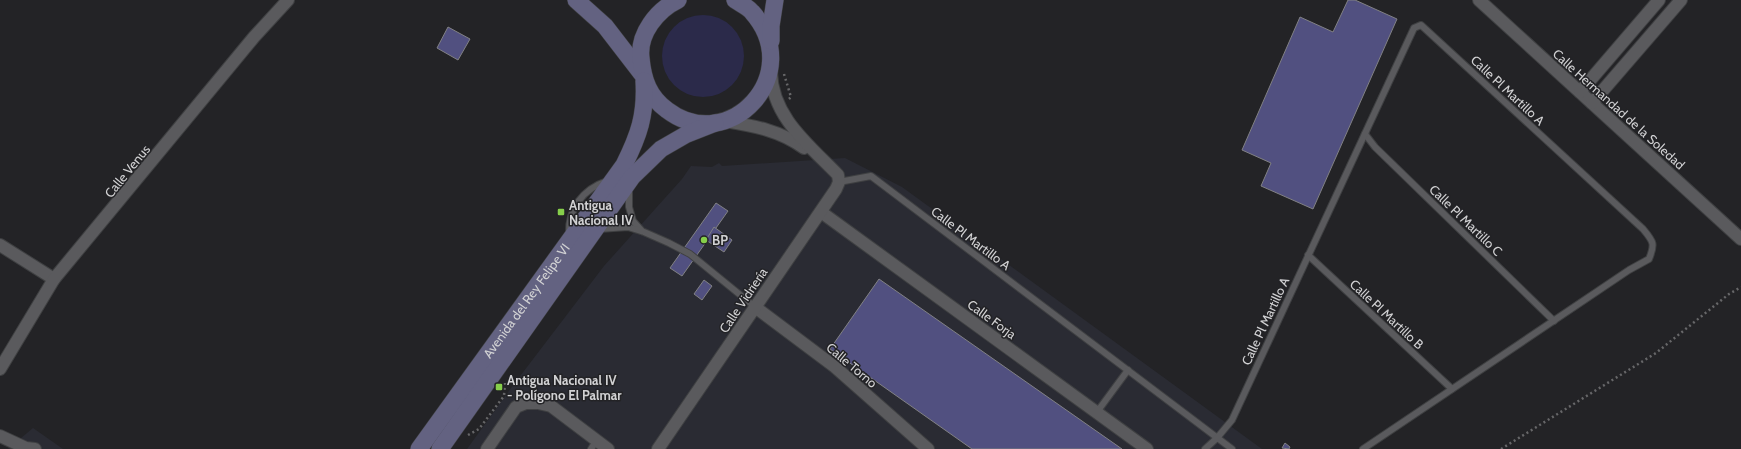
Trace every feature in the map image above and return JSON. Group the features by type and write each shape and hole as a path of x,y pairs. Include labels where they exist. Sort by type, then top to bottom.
{"main road":[{"path":"576,0 605,26 643,78 651,94 661,106 672,114 686,120 700,123 720,122"},
{"name":"Avenida del Rey Felipe VI","path":"419,449 624,165 638,137 645,99 640,54 644,35 654,18 668,4 678,0"},
{"path":"735,0 752,11 764,29 771,57"},
{"path":"771,57 770,26 775,0"},
{"name":"Avenida del Rey Felipe VI","path":"440,449 463,422 491,377 632,177 661,149 687,134 738,115 751,106 764,87 771,57"}],"street":[{"name":"Calle Venus","path":"0,369 54,279 107,217 254,37 288,0"},
{"name":"Calle Hermandad de la Soledad","path":"1479,0 1741,239"},
{"path":"1580,92 1659,0"},
{"path":"1592,103 1681,0"},
{"path":"771,57 771,83 784,118 838,175 839,182"},
{"path":"720,122 771,130 794,141 829,166"},
{"name":"Calle Vidriería","path":"658,449 821,212 839,182"},
{"name":"Calle Forja","path":"821,212 1147,449"},
{"path":"0,245 54,279"},
{"name":"Calle Torno","path":"755,307 835,367 928,449"},
{"path":"487,449 516,408 526,404 538,403 551,406 594,445 608,449"},
{"path":"0,436 26,448 35,449"}],"lane":[{"name":"Calle Pl Martillo A","path":"1205,449 1217,438 1232,420 1414,28 1421,25 1643,229 1652,240 1653,248 1649,259 1629,270 1363,449"},
{"name":"Calle Pl Martillo C","path":"1364,134 1375,147 1554,321"},
{"name":"Calle Pl Martillo A","path":"839,182 871,176 1232,449"},
{"path":"632,177 629,190 629,207 633,221 644,232"},
{"path":"596,230 614,227 628,227 644,232 690,254 755,307"},
{"name":"Calle Pl Martillo B","path":"1308,255 1452,389"},
{"path":"1097,412 1128,370"},
{"path":"489,394 491,377"}],"path":[{"path":"1501,449 1656,353 1728,294 1741,287"}],"shaded area":[{"path":"695,15 711,15 726,22 737,33 744,48 744,64 741,72 732,85 719,94 711,97 695,97 680,90 669,79 662,64 662,48 669,33 680,22"},
{"path":"845,158 902,187 1262,449 467,449 511,388 604,266 682,179 691,166 712,167 719,163 722,166"},
{"path":"33,428 63,449 8,449"}],"building":[{"path":"1348,0 1355,0 1397,19 1313,209 1261,186 1271,163 1242,150 1300,17 1333,32"},
{"path":"448,27 470,39 458,60 437,48"},
{"path":"716,203 728,211 682,276 670,268"},
{"path":"714,227 732,240 724,252 706,240"},
{"path":"879,279 1122,449 972,449 830,349"},
{"path":"704,280 712,286 702,300 694,294"},
{"path":"1285,443 1290,447 1289,449 1282,448"}],"place":[{"name":"Antigua Nacional IV","path":"561,212"},
{"name":"BP","path":"704,240"},
{"name":"Antigua Nacional IV - Polígono El Palmar","path":"499,387"}]}
